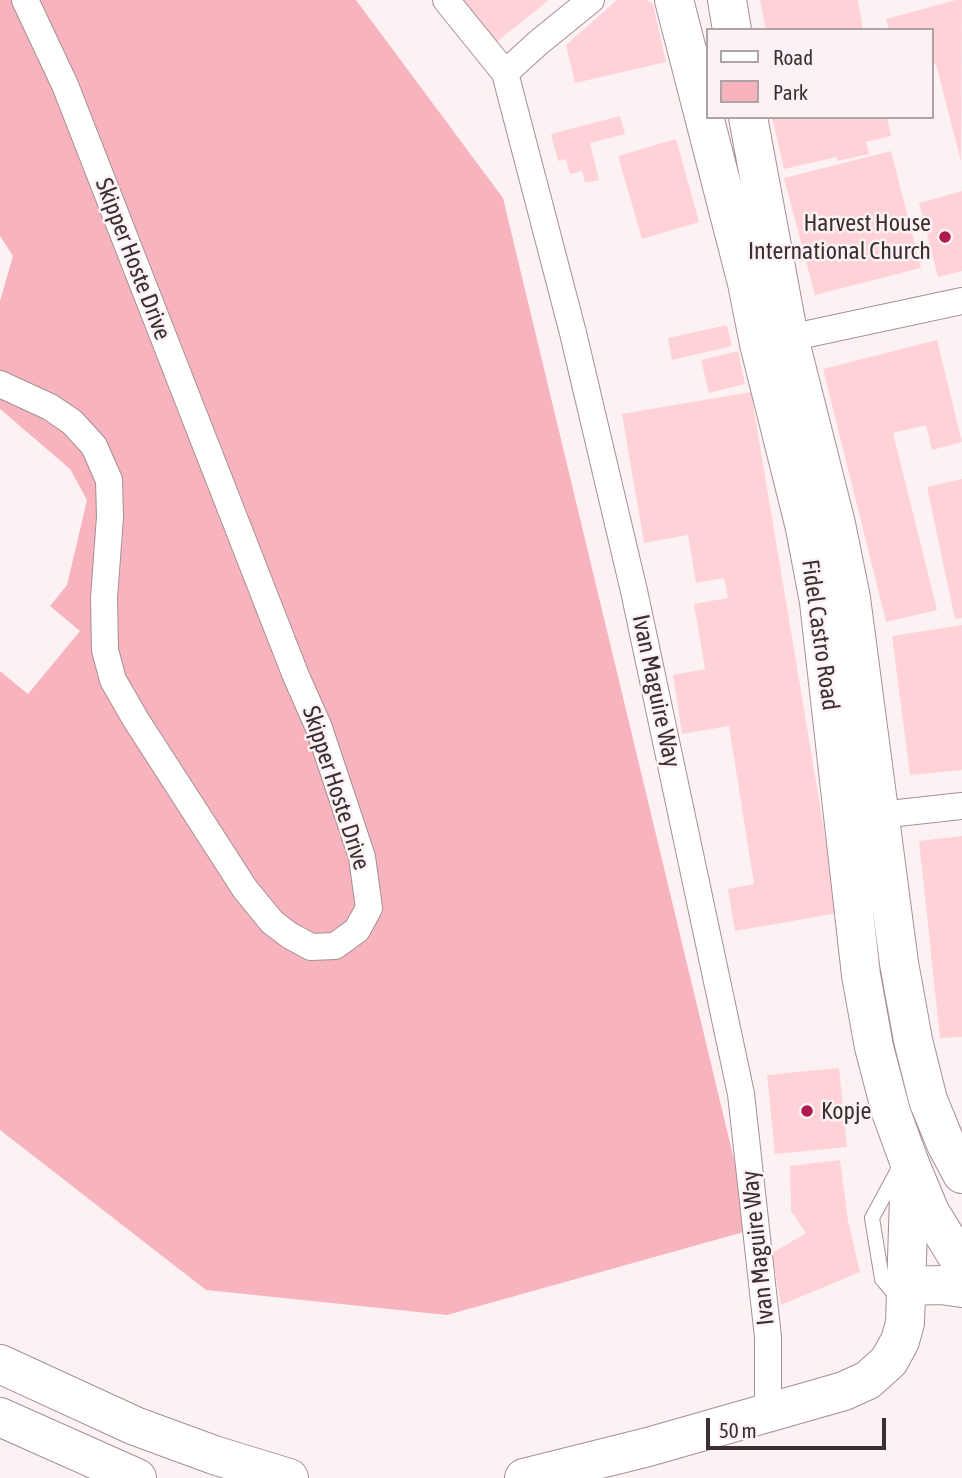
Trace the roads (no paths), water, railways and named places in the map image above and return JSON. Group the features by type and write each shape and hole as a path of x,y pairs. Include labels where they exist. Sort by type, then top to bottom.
{"main road":[{"name":"Fidel Castro Road","path":"674,0 747,283 774,341 836,524 851,598 900,963 913,1040 928,1100 962,1174"},
{"path":"727,0 732,28"},
{"name":"Fidel Castro Road","path":"748,119 793,477 819,602 861,975 874,1047 891,1112 908,1159 930,1212 962,1264"},
{"path":"524,1478 648,1447 844,1391 868,1380 889,1362 900,1341 907,1297 908,1159"},
{"path":"907,1297 942,1285 962,1288"},
{"path":"0,1364 135,1426 214,1455 289,1478"},
{"path":"0,1417 137,1478"}],"street":[{"name":"Skipper Hoste Drive","path":"0,384 50,407 72,422 94,446 109,480 110,517 104,598 105,650 113,680 136,720 245,889 272,922 289,936 311,947 335,946 357,930 369,908 362,856 319,728 296,676 65,85 25,0"},
{"name":"Ivan Maguire Way","path":"446,0 505,73 573,333 631,578 741,1094 768,1337 768,1411"},
{"path":"505,73 591,0"},
{"path":"774,341 962,302"},
{"path":"843,820 962,806"}],"place":[{"name":"Harvest House International Church","path":"945,237"},
{"name":"Kopje","path":"807,1111"}]}
